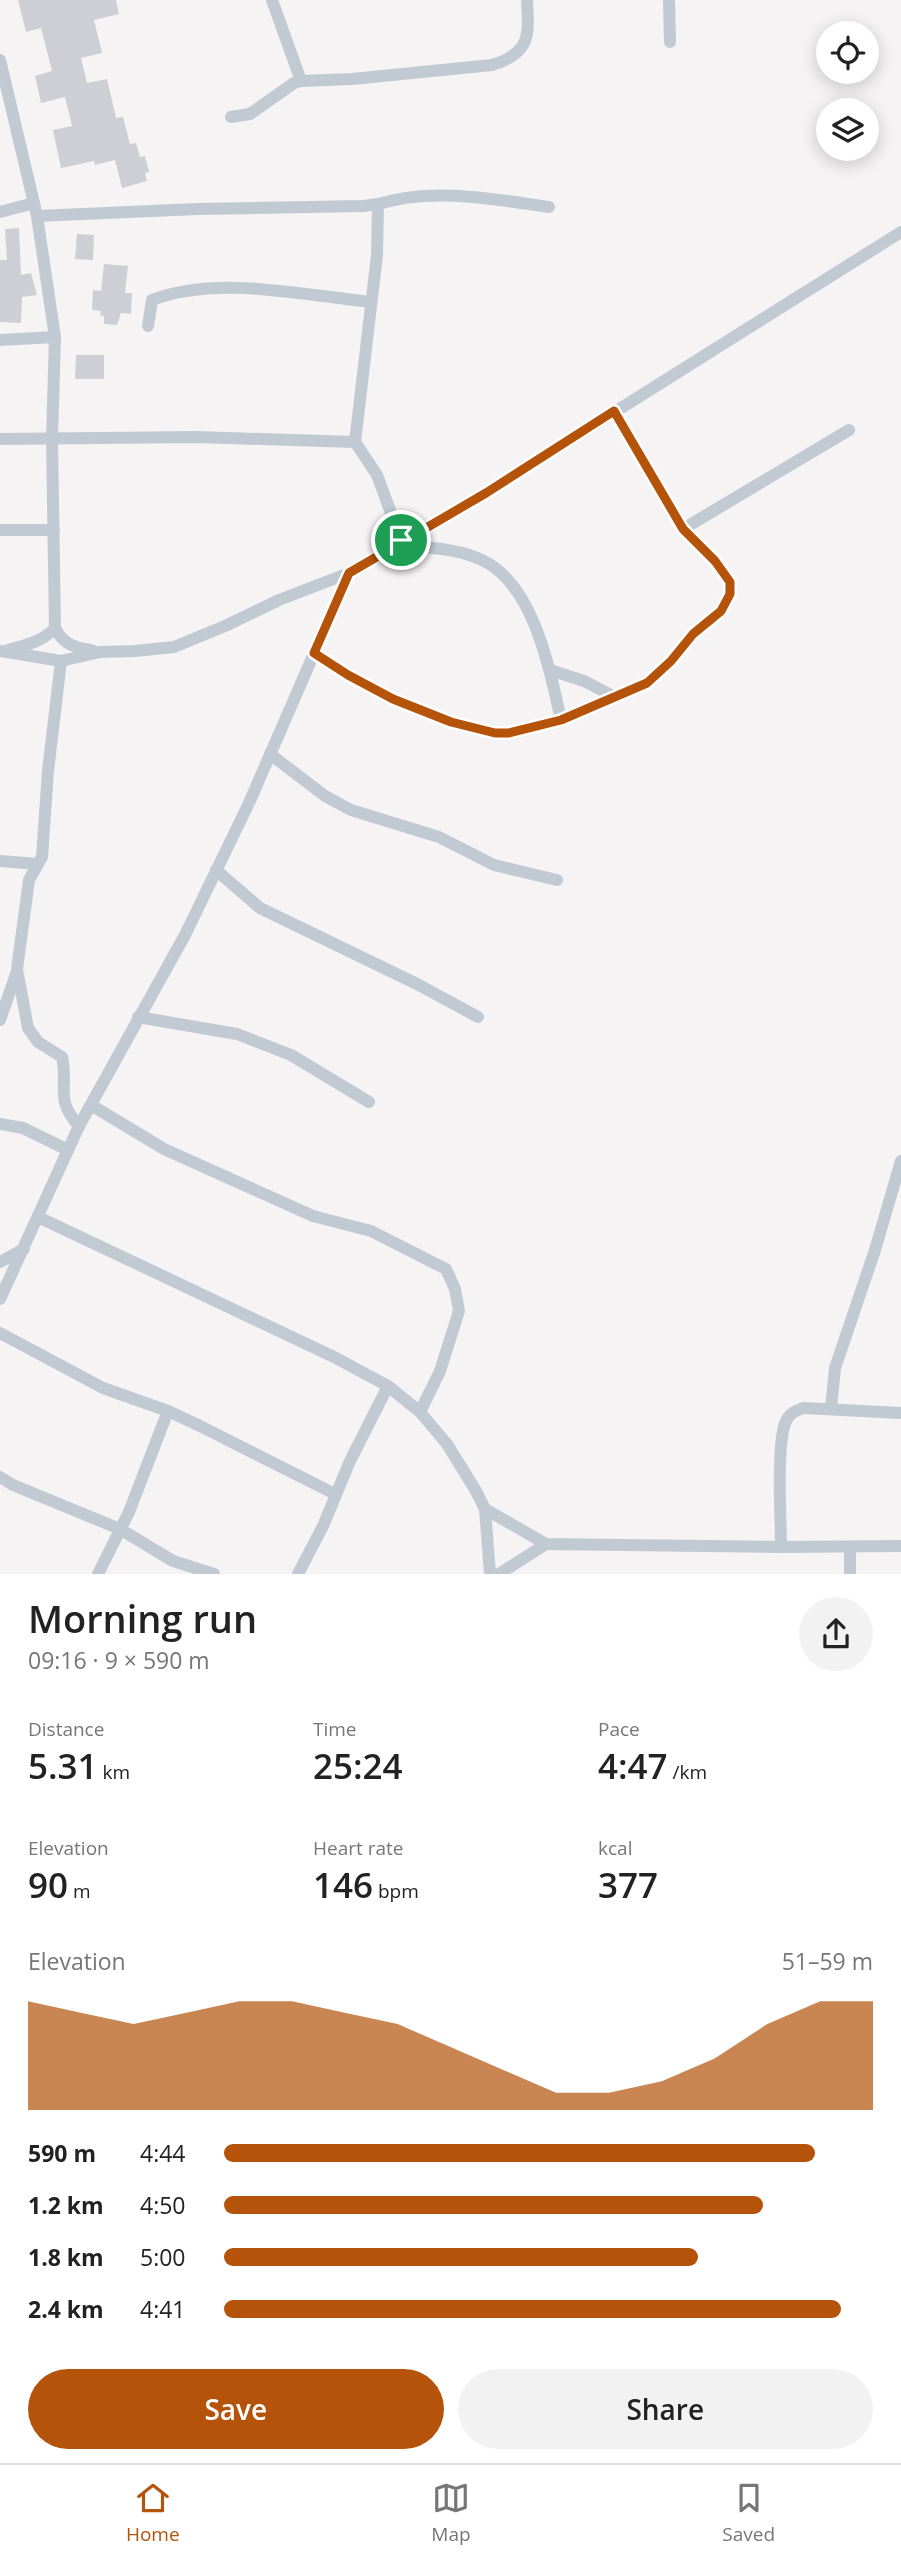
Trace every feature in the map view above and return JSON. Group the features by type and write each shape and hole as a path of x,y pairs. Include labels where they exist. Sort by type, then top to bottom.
{"street":[{"path":"272,0 302,81"},
{"path":"232,117 250,114 268,104 294,83 302,81 352,79 492,65 506,60 524,45 528,35 527,0"},
{"path":"669,0 670,43"},
{"path":"0,60 2,79 36,209 55,337 52,439 55,628 60,638 70,646 100,652 135,652 174,647 279,600 349,573 486,493 901,232"},
{"path":"0,212 36,209 363,206 408,196 444,195 549,207"},
{"path":"378,204 377,255 355,442 376,475 398,542"},
{"path":"148,326 152,300 170,293 227,288 272,290 370,302"},
{"path":"0,340 55,337"},
{"path":"314,653 393,699 451,722 495,733 509,733 561,720 647,683 693,634 721,611 730,594 730,582 715,561 683,529 614,411"},
{"path":"683,529 849,430"},
{"path":"0,439 196,436 355,442"},
{"path":"0,530 54,530"},
{"path":"398,542 467,554 498,569 532,617 550,670 561,720"},
{"path":"0,1299 79,1126 185,935 270,754 349,573"},
{"path":"2,651 35,642 55,628"},
{"path":"2,651 61,661 100,652"},
{"path":"0,1020 17,969 29,880 38,863 43,844 48,771 61,661"},
{"path":"550,670 584,681 612,696"},
{"path":"270,754 325,796 351,810 439,837 494,865 558,880"},
{"path":"0,861 38,863"},
{"path":"216,870 260,908 417,984 478,1017"},
{"path":"17,969 28,1028 37,1042 62,1057 66,1112 79,1126"},
{"path":"138,1017 237,1034 291,1055 369,1102"},
{"path":"91,1105 164,1149 313,1216 371,1231 446,1269 455,1289 458,1311 440,1371 420,1412"},
{"path":"0,1124 23,1128 68,1150"},
{"path":"831,1408 835,1368 875,1250 901,1161"},
{"path":"38,1217 334,1357 388,1386 420,1412 447,1444 485,1509 490,1574"},
{"path":"0,1262 24,1249"},
{"path":"0,1333 103,1388 168,1411 335,1494"},
{"path":"298,1574 388,1386"},
{"path":"781,1547 781,1439 786,1421 792,1412 803,1408 831,1408 901,1413"},
{"path":"98,1574 120,1529 168,1411"},
{"path":"0,1477 120,1529 173,1561 214,1574"},
{"path":"485,1509 546,1544 901,1546"},
{"path":"499,1574 546,1544"},
{"path":"850,1547 850,1574"}],"building":[{"path":"18,0 116,0 119,14 94,20 102,53 81,58 87,83 107,79 116,118 123,117 130,144 136,143 140,157 145,156 149,172 145,173 147,181 122,188 115,160 61,168 53,130 72,126 65,97 41,103 35,76 52,71 41,28 26,32"},
{"path":"19,228 21,275 31,273 37,295 22,297 21,323 0,322 0,260 7,260 5,229"},
{"path":"77,234 94,235 93,260 75,259"},
{"path":"104,264 128,266 125,293 132,293 131,314 121,313 117,325 104,324 101,311 92,310 93,290 101,291"},
{"path":"76,355 104,355 104,379 75,379"}],"route":[{"path":"614,411 671,512 730,582 730,594 721,611 693,634 671,661 647,683 549,724 509,733 495,733 451,722 393,699 314,653 349,573 401,540 486,493 614,411"}]}
